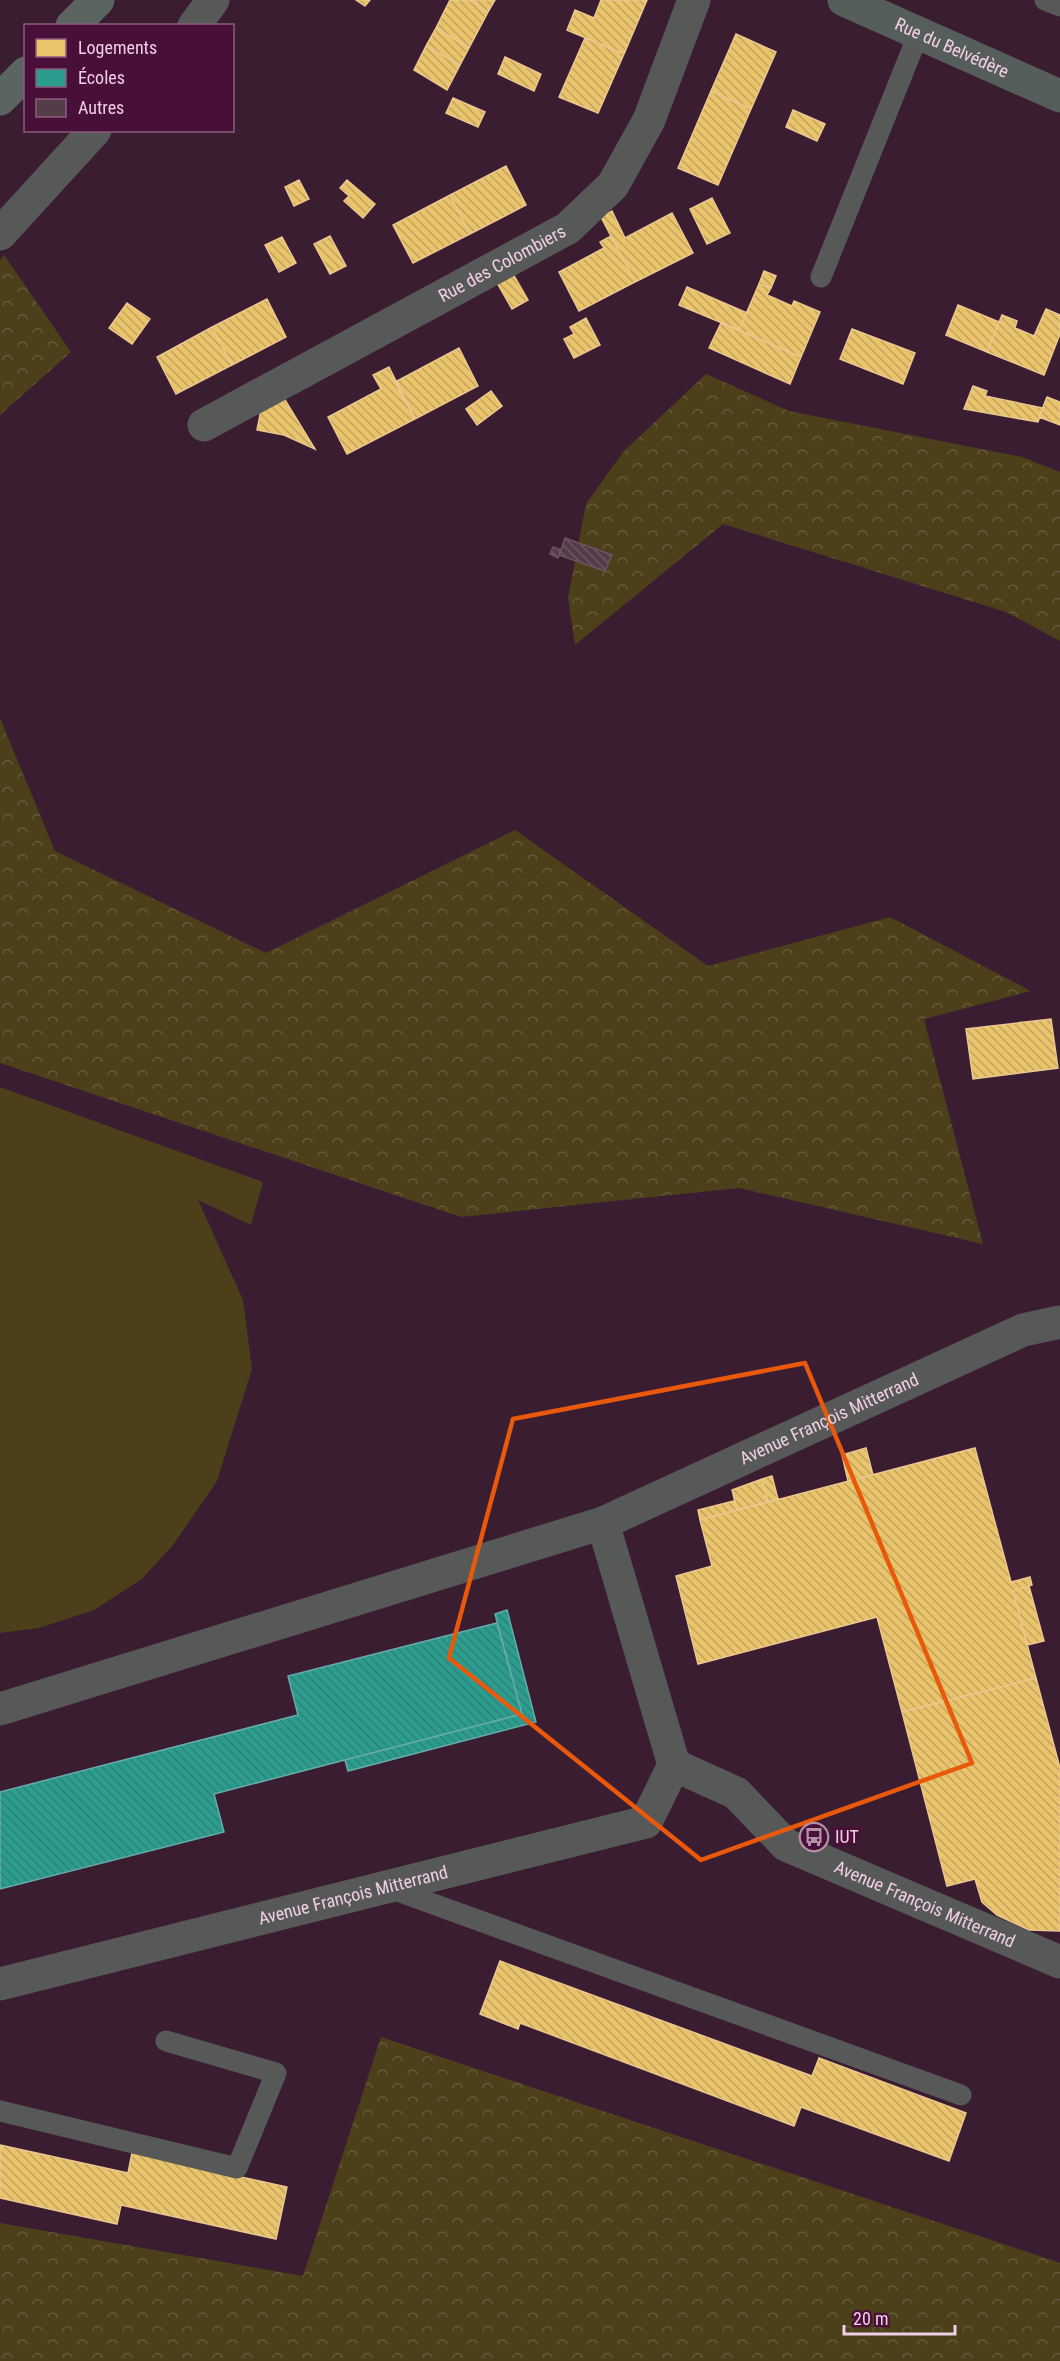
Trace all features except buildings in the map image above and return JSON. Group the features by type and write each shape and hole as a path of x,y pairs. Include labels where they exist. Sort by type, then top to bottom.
{"main road":[{"path":"74,24 98,0"},
{"name":"Rue du Belvédère","path":"844,0 1060,96"},
{"path":"0,99 24,75"}],"street":[{"path":"195,24 213,0"},
{"name":"Rue des Colombiers","path":"204,425 568,228 613,186 649,120 694,0"},
{"path":"0,234 93,132"},
{"name":"Avenue François Mitterrand","path":"0,1709 603,1523 1023,1330 1060,1322"},
{"path":"603,1523 674,1765"},
{"name":"Avenue François Mitterrand","path":"0,1984 646,1822 674,1765 736,1793 786,1845 1060,1962"}],"lane":[{"path":"1045,0 1060,6"},
{"path":"820,277 918,34"},
{"path":"389,1888 961,2095"},
{"path":"0,2111 237,2168 276,2073 166,2041"}],"highlighted area":[{"path":"805,1363 972,1763 701,1860 449,1658 513,1419"}],"green space":[{"path":"4,255 71,352 0,415 0,260"},
{"path":"706,374 789,411 1022,457 1060,472 1060,641 1006,612 723,524 575,645 568,598 586,504 623,452"},
{"path":"0,718 55,851 266,953 515,830 708,966 890,917 1031,991 924,1019 983,1244 739,1188 461,1217 0,1063"},
{"path":"0,1087 263,1182 251,1225 198,1200 243,1300 252,1369 217,1481 173,1545 142,1579 94,1610 39,1628 0,1633"},
{"path":"381,2037 1060,2263 1060,2361 0,2361 0,2223 303,2276"}],"place":[{"name":"IUT","path":"814,1837"}]}
